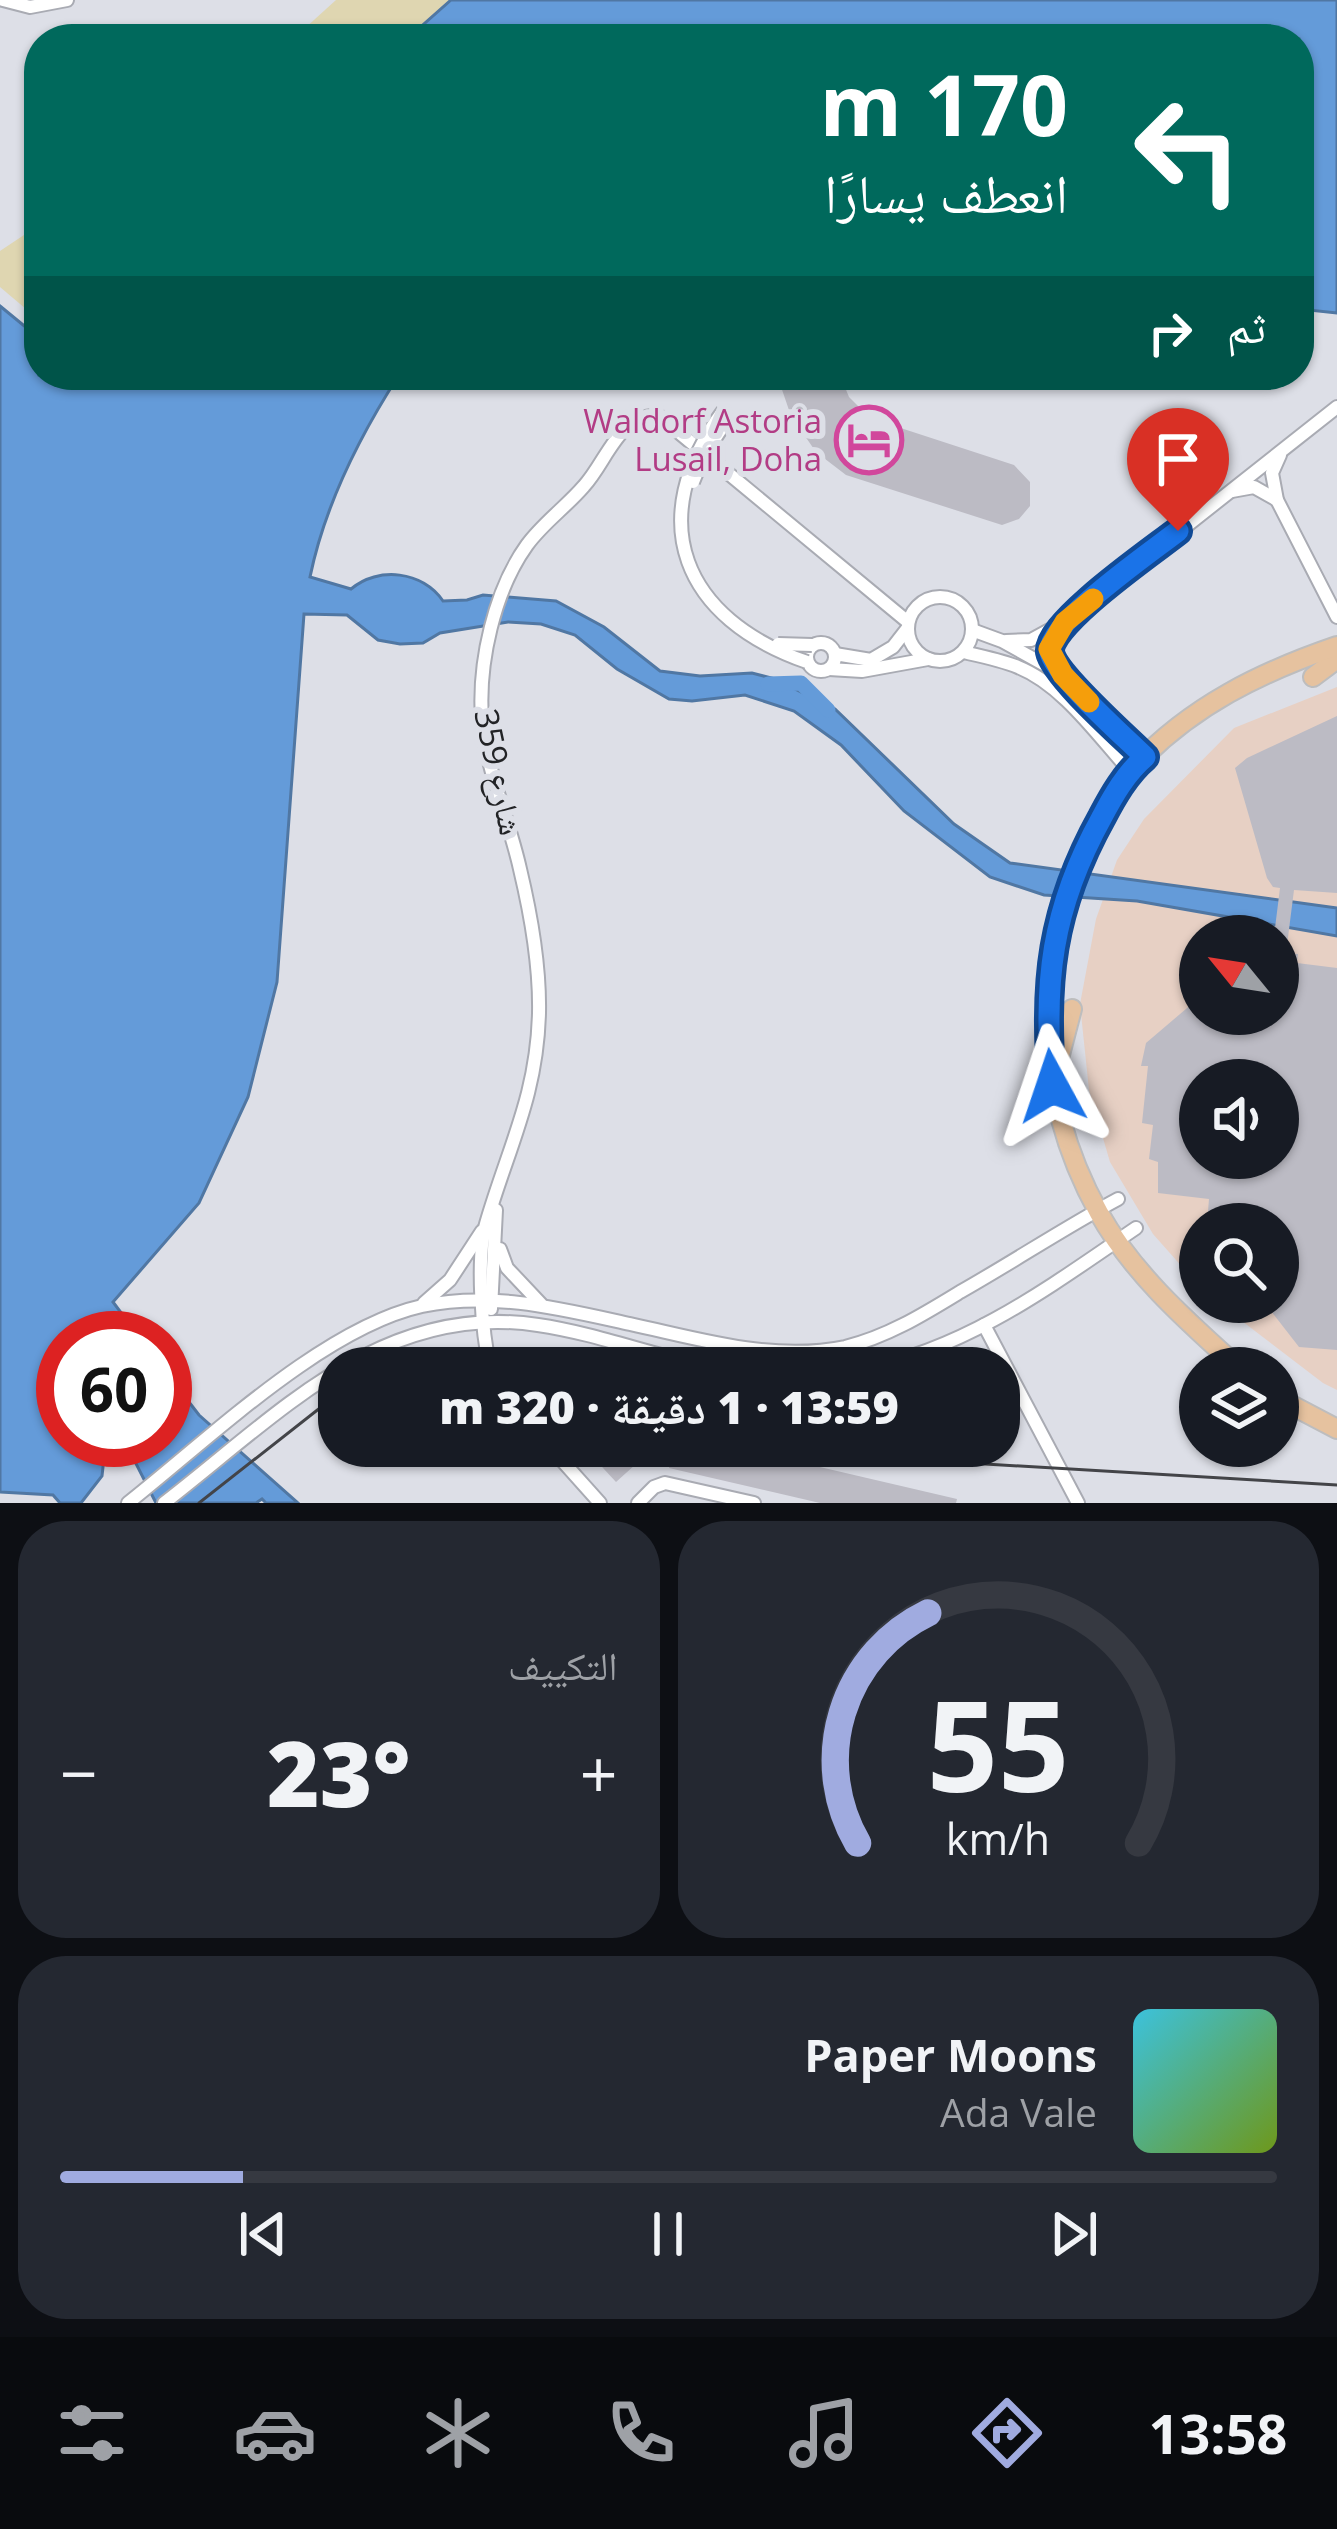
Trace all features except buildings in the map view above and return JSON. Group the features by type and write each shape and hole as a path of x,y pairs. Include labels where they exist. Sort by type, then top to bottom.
{"main road":[{"path":"1217,1347 1165,1298 1116,1241 1097,1210 1065,1139 1052,1086 1048,975 1059,913 1082,853 1143,759 1214,700 1251,678 1337,646"},
{"path":"1312,677 1337,659"},
{"path":"1143,759 1168,768"},
{"path":"1052,1086 1072,1009"},
{"path":"1299,1409 1337,1429"}],"street":[{"path":"3,0 30,8 67,0"},
{"path":"1002,640 1031,640 1065,622 1337,407"},
{"path":"726,414 690,494 696,560 720,603 741,624 777,644 812,645 823,642 835,654 872,660 893,646 924,600 944,597 963,605 972,630 963,652 950,660 928,659 862,671 816,670 725,620 699,586 689,561 682,494 697,450 726,414"},
{"name":"شارع 359","path":"486,1321 496,1200 534,1081 539,1013 538,971 520,868 482,718 498,602 511,572 544,524 603,463 626,426 646,415 668,421 908,626"},
{"path":"1284,448 1272,473 1277,500 1337,617"},
{"path":"1225,494 1254,487 1277,500"},
{"path":"1065,622 1049,649 1063,675 1143,759"},
{"path":"908,626 911,644 928,659"},
{"path":"972,630 1002,640 1063,675"},
{"path":"807,662 812,645"},
{"path":"963,652 1033,674 1143,759"},
{"path":"829,669 835,654"},
{"path":"420,1306 487,1301 542,1304 752,1349 801,1354 843,1347 896,1329 1118,1199"},
{"path":"940,1347 984,1325 1136,1228"},
{"path":"128,1503 342,1339 420,1306 450,1280 491,1230"},
{"name":"شارع 359","path":"491,1230 507,1268 542,1304"},
{"path":"486,1321 488,1347"},
{"path":"164,1503 329,1374 411,1335 486,1321 552,1327 632,1347"},
{"path":"984,1325 1078,1503"},
{"path":"568,1467 600,1503"},
{"path":"638,1503 665,1483 754,1503"}],"shaded area":[{"path":"1337,687 1337,1390 1299,1365 1299,1347 1276,1347 1244,1323 1299,1323 1299,1203 1179,1203 1179,1263 1153,1234 1110,1162 1089,1090 1080,1004 1096,919 1117,860 1144,819 1234,728"}],"sand":[{"path":"336,0 451,0 424,24 310,24"},
{"path":"24,235 24,307 0,287 0,251"}],"water":[{"path":"451,0 1337,0 1337,313 1314,311 1314,24 424,24"},
{"path":"0,306 24,326 24,390 390,390 345,472 310,577 351,589 374,577 400,575 424,583 443,601 483,595 556,601 604,627 660,671 700,676 752,673 775,679 835,709 954,824 1010,863 1337,908 1337,936 1299,929 1299,915 1217,915 1137,901 1044,895 990,877 904,811 841,745 794,711 745,695 669,699 617,669 575,635 541,624 508,622 440,633 423,643 400,644 378,640 347,615 304,614 277,982 248,1097 199,1203 113,1302 120,1311 36,1311 36,1467 103,1467 102,1476 81,1503 60,1503 53,1495 0,1492"},
{"path":"192,1406 298,1503 262,1499 256,1503 156,1503 138,1467 192,1467"}],"waterway":[{"path":"768,684 801,683 828,710"}],"tram line":[{"path":"199,1503 318,1410"},
{"path":"1020,1466 1337,1485"}],"slow traffic":[{"path":"1089,702 1063,675 1049,649 1065,622 1093,599"}],"place":[{"name":"Waldorf Astoria Lusail, Doha","path":"869,440"}],"route":[{"path":"1052,1086 1048,975 1059,913 1078,861 1104,812 1130,771 1145,757 1063,675 1049,649 1065,622 1178,531"}]}
